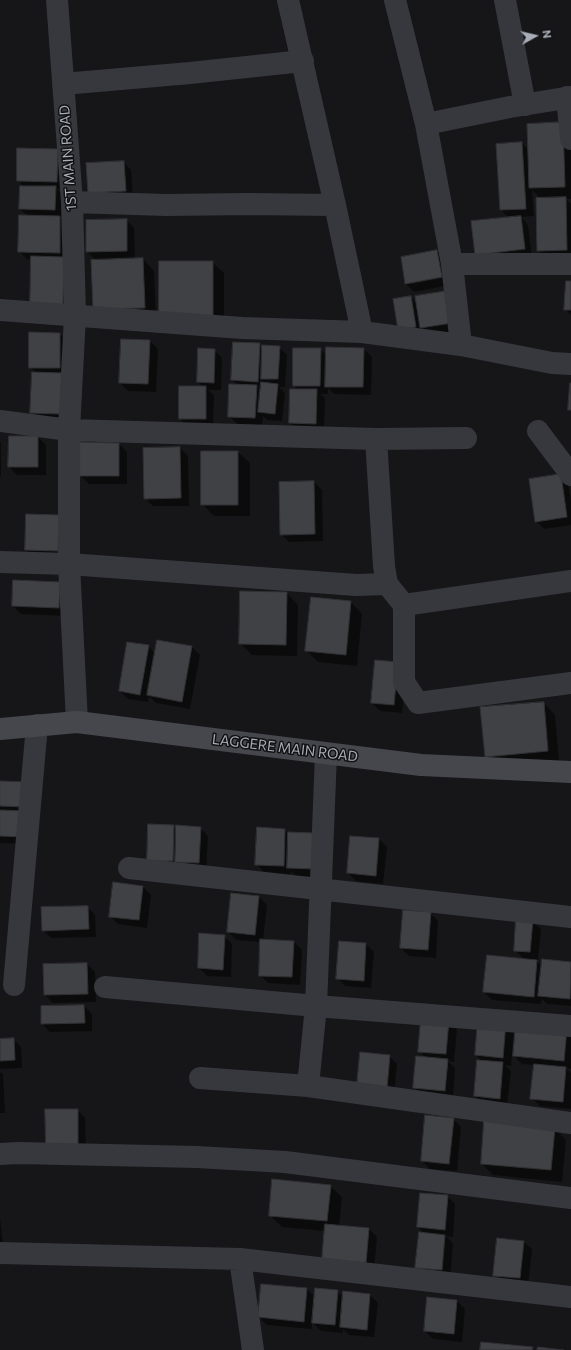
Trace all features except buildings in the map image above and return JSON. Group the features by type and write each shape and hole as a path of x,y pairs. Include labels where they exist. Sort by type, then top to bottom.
{"street":[{"name":"1ST MAIN ROAD","path":"57,0 72,202 74,316 69,430 69,564 77,722"},
{"path":"288,0 335,204 362,332"},
{"path":"395,0 426,124 452,264 461,345"},
{"path":"505,0 525,105"},
{"path":"63,84 303,61"},
{"path":"426,124 569,97 571,139"},
{"path":"72,202 166,206 335,204"},
{"path":"452,264 571,264"},
{"path":"0,310 242,328 362,332 461,345 552,363 571,364"},
{"path":"0,421 69,430 376,439 466,438"},
{"path":"538,431 571,475"},
{"path":"376,439 384,566 387,584 404,604 404,682 418,704 571,683"},
{"path":"0,562 69,564 356,585 387,584"},
{"path":"404,604 571,581"},
{"name":"LAGGERE MAIN ROAD","path":"0,729 77,722 421,765 571,772"},
{"path":"14,985 37,725"},
{"path":"308,1086 316,1006 326,754"},
{"path":"129,868 571,917"},
{"path":"105,987 316,1006 571,1026"},
{"path":"200,1078 308,1086 571,1123"},
{"path":"0,1154 26,1153 197,1157 285,1162 571,1198"},
{"path":"0,1254 240,1259 571,1297"},
{"path":"240,1259 253,1350"}]}
